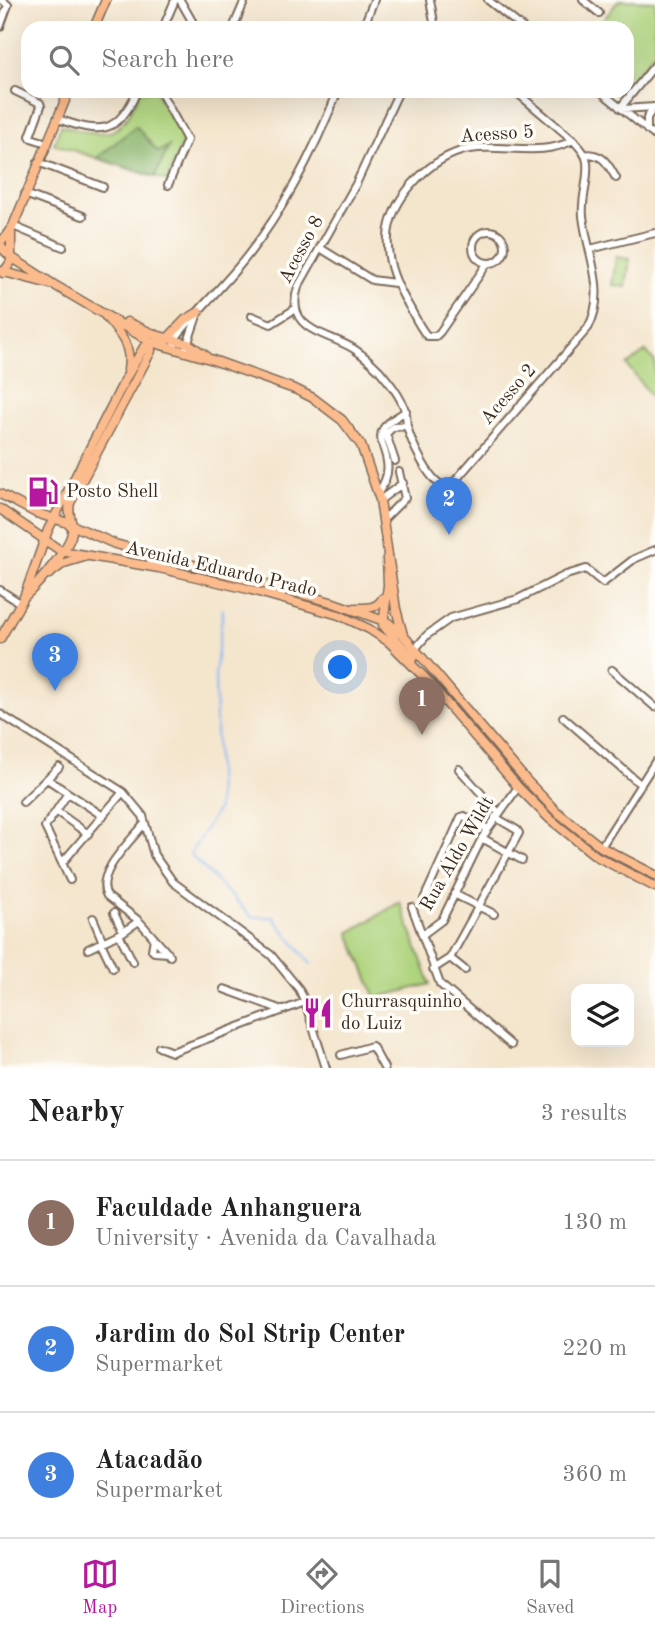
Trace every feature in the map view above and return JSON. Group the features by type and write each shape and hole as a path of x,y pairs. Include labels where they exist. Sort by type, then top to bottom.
{"main road":[{"path":"97,21 106,0"},
{"path":"66,98 0,245 11,257 151,342 176,343"},
{"path":"1,273 8,268 11,257 8,231"},
{"path":"1,273 57,286"},
{"path":"99,310 210,359 297,390 328,408 351,429 361,445 379,496 396,609 403,635 500,750 556,811 601,847 655,875"},
{"path":"99,310 129,347 127,376"},
{"path":"176,343 186,320 199,312"},
{"path":"44,578 70,540 71,503 151,351 151,342 145,335 125,321"},
{"path":"0,639 22,600 54,519 144,347 151,342 176,343"},
{"name":"Avenida Eduardo Prado","path":"0,494 36,513 72,525 114,544 348,607 383,621 403,635"},
{"name":"Avenida Eduardo Prado","path":"0,509 61,551 159,568 339,615 382,636 425,678"},
{"path":"388,551 383,621 387,631 518,787 550,819 596,856 655,887"},
{"path":"22,600 64,563 88,557"},
{"path":"348,607 371,608 380,603 387,592"},
{"path":"435,689 458,710 464,708"},
{"path":"469,729 479,730 500,750"}],"street":[{"path":"0,27 8,5 2,0"},
{"path":"166,21 175,0"},
{"path":"180,0 192,21"},
{"path":"236,21 244,0"},
{"path":"366,21 374,0"},
{"path":"430,0 434,21"},
{"path":"488,0 514,21"},
{"path":"583,0 599,13"},
{"path":"634,92 655,65"},
{"path":"15,91 21,94"},
{"path":"30,98 41,106 30,136 47,143"},
{"path":"58,119 91,128 115,124 128,111 133,98"},
{"path":"164,98 187,140 169,185"},
{"path":"176,343 249,254 280,208 320,135 335,98"},
{"name":"Acesso 8","path":"396,98 356,184 294,298 300,320 313,331 354,349 376,367 397,392 406,411 407,426"},
{"name":"Acesso 5","path":"487,264 436,335 431,337 424,333 395,283 388,236 398,205 416,178 450,155 464,150 488,148 556,148 573,140 523,98"},
{"path":"609,98 655,136"},
{"path":"621,108 629,98"},
{"path":"621,108 654,107"},
{"path":"647,130 647,118 654,107"},
{"path":"573,140 585,154 587,172 582,198 583,218 590,249 655,233"},
{"path":"585,154 596,154 606,162 616,178"},
{"path":"38,162 103,187"},
{"path":"25,194 83,216"},
{"path":"8,231 63,247"},
{"path":"484,231 490,231 500,235 505,249 501,258 487,264 477,259 472,249 475,238 484,231"},
{"path":"320,248 372,280 395,283"},
{"name":"Acesso 2","path":"407,426 431,478 442,485 454,482 588,328 597,304 596,274 590,249"},
{"path":"252,316 271,324 295,309"},
{"path":"379,496 388,475 382,431 387,424 406,411"},
{"path":"395,461 386,434 393,427 407,426"},
{"path":"383,520 404,501 399,472"},
{"path":"379,496 403,483"},
{"path":"415,649 427,635 451,618 519,599 566,575 583,570 589,571 603,583 634,559 655,550"},
{"path":"0,590 22,600"},
{"path":"612,670 655,707"},
{"path":"0,714 123,792 143,816 154,855 173,882 271,955 299,989 326,1068"},
{"path":"563,717 640,784"},
{"path":"601,847 655,762"},
{"path":"23,802 59,767"},
{"path":"433,969 450,958 519,832 497,815 459,769"},
{"path":"47,779 103,816"},
{"name":"Rua Aldo Wildt","path":"422,935 442,920 482,838 518,787"},
{"path":"62,863 123,792"},
{"path":"68,793 45,827 69,880"},
{"path":"55,811 88,834"},
{"path":"424,899 461,817 464,816 488,829"},
{"path":"145,823 103,878 104,891 139,920 169,955"},
{"path":"482,838 522,860"},
{"path":"454,894 494,914"},
{"path":"412,907 440,984 511,1045"},
{"path":"114,913 133,962"},
{"path":"93,918 113,968"},
{"path":"88,949 121,933 139,920"},
{"path":"450,958 465,970"},
{"path":"224,989 282,1010"},
{"path":"159,1047 172,1052 305,1002"},
{"path":"341,1055 372,1046 384,1068"}],"green space":[{"path":"619,0 655,1 655,51 634,78 634,21 602,21"},
{"path":"137,98 159,98 184,139 167,181 54,144 61,125 91,133 111,132 119,127"},
{"path":"136,126 158,152 169,146 155,177 97,158"},
{"path":"616,257 630,259 626,287 612,285"},
{"path":"646,351 655,362 654,400 627,365"},
{"path":"400,902 430,984 376,998 349,933"}],"waterway":[{"path":"223,609 215,675 218,809 190,854 252,917 273,917 311,964"}],"place":[{"name":"Posto Shell","path":"43,492"},
{"name":"Jardim do Sol Strip Center","path":"449,535"},
{"name":"Atacadão","path":"55,691"},
{"name":"Faculdade Anhanguera","path":"422,735"},
{"name":"Churrasquinho do Luiz","path":"318,1013"}]}
